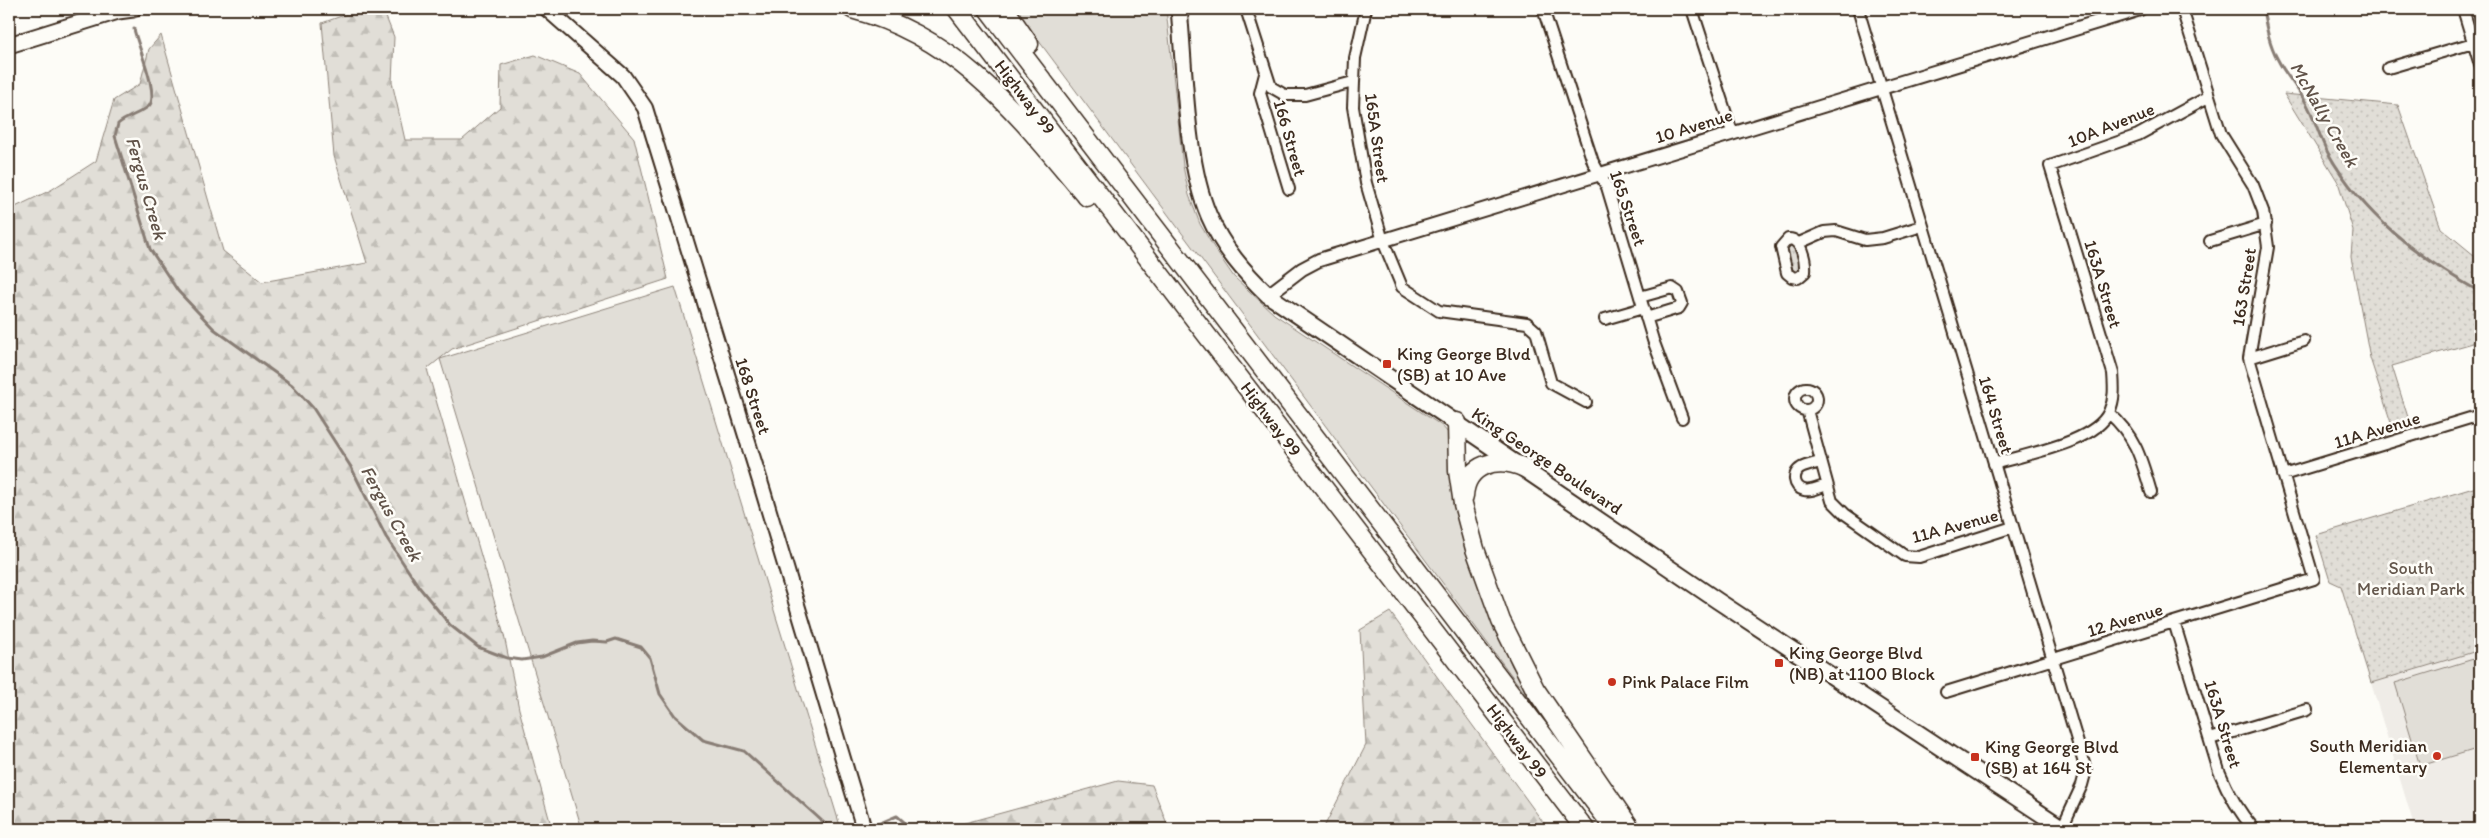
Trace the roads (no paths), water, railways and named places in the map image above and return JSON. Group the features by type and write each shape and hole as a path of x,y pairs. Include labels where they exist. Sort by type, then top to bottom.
{"highway":[{"path":"852,9 885,19 924,37 955,57 984,82 1068,174 1229,364"},
{"name":"Highway 99","path":"957,9 1585,829"},
{"name":"Highway 99","path":"988,9 1615,829"},
{"path":"1005,9 1201,287"},
{"path":"1457,422 1460,489 1467,522 1493,600 1522,666 1550,713 1632,829"},
{"path":"1467,522 1464,491 1469,476 1476,469 1499,461 1514,463 1525,468"}],"main road":[{"path":"9,45 125,9"},
{"name":"168 Street","path":"548,9 623,76 646,108 864,829"},
{"name":"King George Boulevard","path":"1179,9 1191,140 1199,186 1209,215 1231,255 1245,273 1268,295 1815,665 2063,829"}],"street":[{"name":"166 Street","path":"1246,9 1265,74 1260,93 1288,189"},
{"name":"165A Street","path":"1366,9 1355,58 1353,107 1361,164 1383,240 1398,279 1409,294 1439,311 1527,323 1536,331 1551,383 1586,402"},
{"name":"165 Street","path":"1543,9 1593,162 1607,187 1640,298 1682,418"},
{"path":"1692,9 1732,132"},
{"name":"164 Street","path":"1858,9 2086,770 2082,785 2063,829"},
{"name":"10 Avenue","path":"1268,295 1302,269 1319,260 1882,86 2140,9"},
{"name":"163 Street","path":"2182,9 2221,134 2253,185 2266,224 2268,248 2266,271 2249,358 2314,579"},
{"path":"2463,9 2477,42 2480,65"},
{"path":"2388,68 2477,42"},
{"path":"1265,74 1271,87 1285,95 1305,95 1353,82"},
{"name":"10A Avenue","path":"2050,166 2138,135 2208,97"},
{"name":"163A Street","path":"2050,166 2112,373 2114,394 2109,413"},
{"path":"2210,241 2266,224"},
{"path":"1799,243 1824,232 1836,231 1865,240 1883,238 1922,226"},
{"path":"1604,319 1679,308 1682,303 1678,292 1672,288 1640,298"},
{"path":"2249,358 2304,342"},
{"path":"1807,410 1827,485 1807,491 1800,488 1795,482 1796,474 1800,468 1820,462"},
{"path":"1994,464 2078,438 2096,428 2109,413 2125,428 2134,441 2151,492"},
{"name":"11A Avenue","path":"2283,475 2480,415"},
{"name":"11A Avenue","path":"1827,485 1832,501 1845,514 1905,556 1919,556 2013,527"},
{"name":"12 Avenue","path":"1946,692 2314,579"},
{"name":"163A Street","path":"2174,622 2228,794 2254,829"},
{"path":"2210,739 2307,710"}],"waterway":[{"name":"McNally Creek","path":"2263,9 2268,35 2275,54 2308,107 2328,153 2358,196 2394,233 2414,249 2435,265 2480,292"},
{"name":"Fergus Creek","path":"134,29 147,69 152,100 145,109 118,124 115,136 150,249 178,291 214,329 292,385 313,408 351,467 386,537 419,587 450,625 478,647 507,658 522,660 542,657 577,643 592,641 607,642 616,639 641,647 650,658 660,694 675,716 703,740 744,751 831,829"},
{"name":"Fergus Creek","path":"876,825 897,816 904,822 906,829"}],"place":[{"name":"King George Blvd (SB) at 10 Ave","path":"1387,364"},
{"name":"King George Blvd (NB) at 1100 Block","path":"1779,663"},
{"name":"Pink Palace Film","path":"1612,682"},
{"name":"South Meridian Elementary","path":"2437,756"},
{"name":"King George Blvd (SB) at 164 St","path":"1975,757"}],"park label":[{"name":"South Meridian Park","path":"2411,578"}]}
